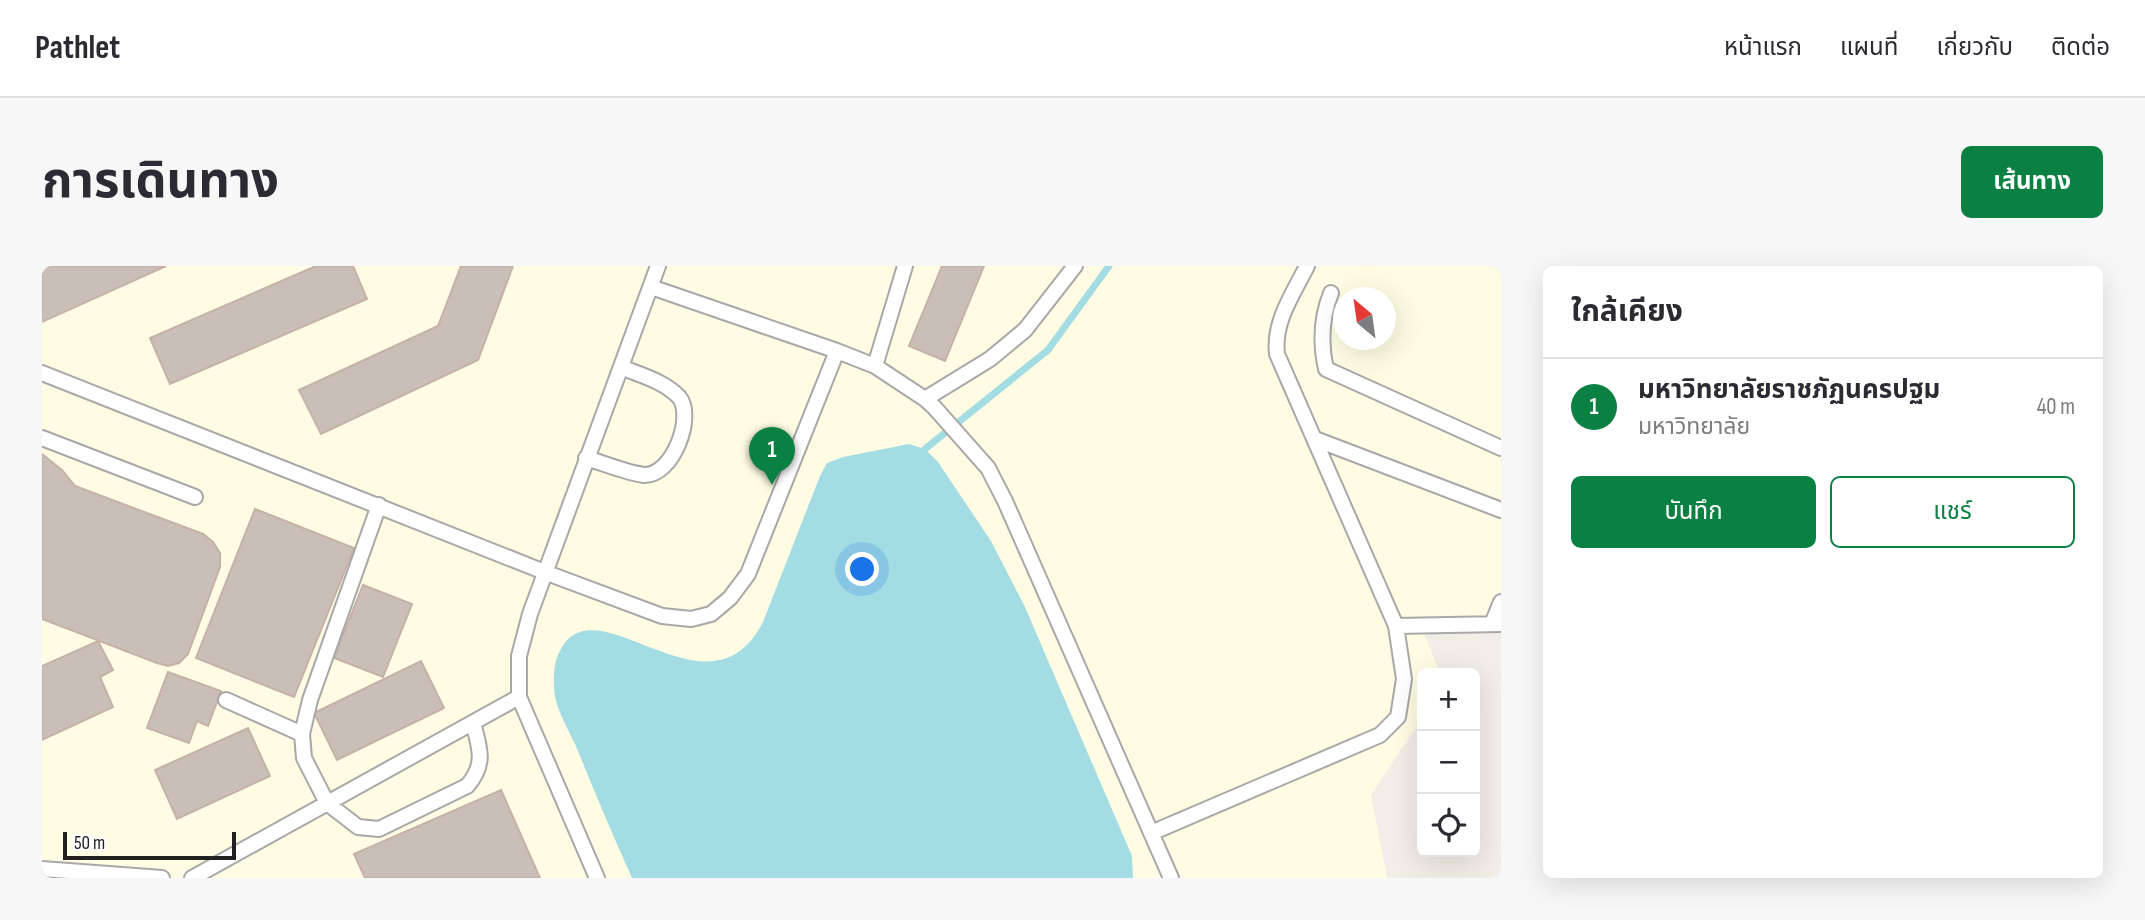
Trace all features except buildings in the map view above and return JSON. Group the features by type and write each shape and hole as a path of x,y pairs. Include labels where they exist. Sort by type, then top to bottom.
{"lane":[{"path":"597,878 519,697 519,656 530,614 658,266"},
{"path":"875,366 905,266"},
{"path":"929,403 1025,330 1075,266"},
{"path":"1152,834 1380,735 1398,717 1404,679 1396,626 1277,354 1275,338 1279,323 1307,266"},
{"path":"651,287 875,366 929,403 988,468 1171,878"},
{"path":"1331,293 1323,312 1322,349 1326,369 1501,448"},
{"path":"42,373 547,573 662,615 691,619 711,614 730,598 748,574 837,351"},
{"path":"586,458 645,475 659,472 673,458 686,413 680,398 663,384 621,367"},
{"path":"42,438 195,497"},
{"path":"1315,439 1501,510"},
{"path":"379,505 310,700 302,734 304,758 327,803 358,827 379,829 467,786 477,775 480,764 479,744 473,723"},
{"path":"1396,626 1496,624 1501,601"},
{"path":"192,878 519,697"},
{"path":"226,700 302,734"},
{"path":"42,869 162,878"}],"shaded area":[{"path":"42,266 1501,266 1501,630 1423,631 1438,668 1417,668 1417,726 1371,795 1387,878 42,878"}],"water":[{"path":"909,444 925,449 938,462 991,541 1025,607 1132,856 1133,878 632,878 557,704 554,676 558,655 574,634 597,630 683,658 713,661 740,651 763,622 827,463 843,457"}],"waterway":[{"path":"925,449 1048,350 1109,266"}],"place":[{"name":"มหาวิทยาลัยราชภัฏนครปฐม","path":"772,485"}]}
